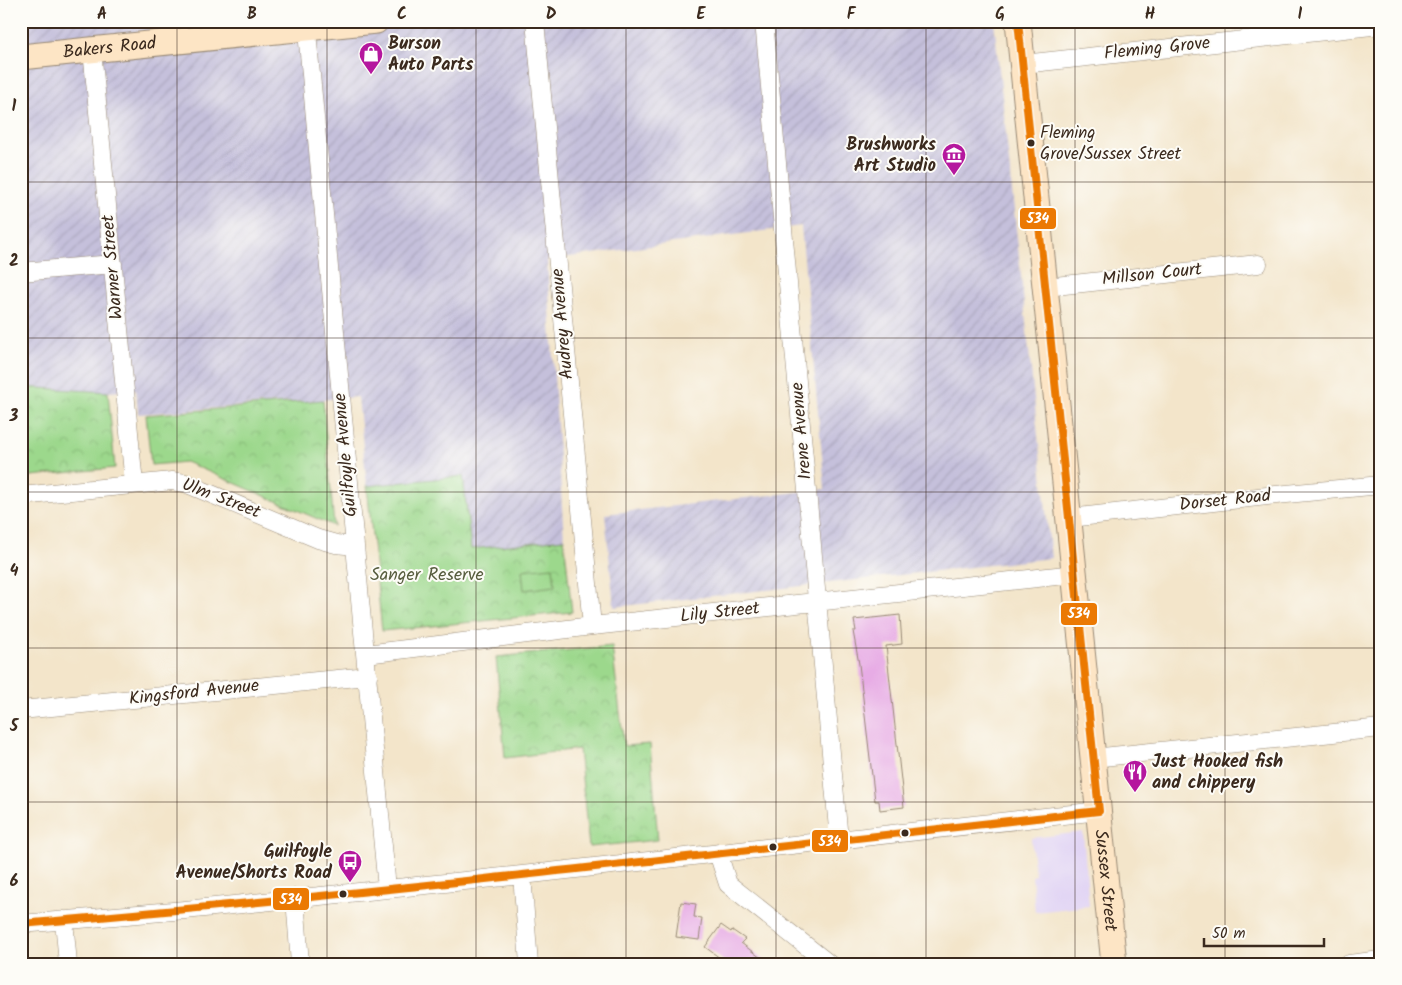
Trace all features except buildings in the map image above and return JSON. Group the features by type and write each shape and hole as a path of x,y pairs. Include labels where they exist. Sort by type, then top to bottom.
{"street":[{"name":"Bakers Road","path":"21,57 306,25 376,21"},
{"name":"Audrey Avenue","path":"535,21 592,626"},
{"name":"Irene Avenue","path":"764,21 840,840"},
{"name":"Sussex Street","path":"1018,21 1114,964"},
{"name":"Guilfoyle Avenue","path":"306,25 387,889"},
{"name":"Fleming Grove","path":"1023,64 1381,25"},
{"name":"Warner Street","path":"92,50 134,484"},
{"path":"21,272 113,264"},
{"name":"Millson Court","path":"1046,287 1258,264"},
{"name":"Ulm Street","path":"21,496 172,481 185,483 318,539 336,544 355,546"},
{"name":"Dorset Road","path":"1070,518 1381,485"},
{"name":"Lily Street","path":"366,654 592,626 1075,574"},
{"name":"Kingsford Avenue","path":"21,710 368,676"},
{"path":"1093,758 1381,728"},
{"path":"21,924 522,875 1099,811"},
{"path":"718,853 728,884 829,964"},
{"path":"522,875 529,964"},
{"path":"295,898 300,964"},
{"path":"64,920 68,964"},
{"path":"1349,964 1381,960"}],"shaded area":[{"path":"21,21 994,21 1051,558 614,607 605,514 825,489 801,226 547,260 564,539 471,549 463,476 367,486 358,397 138,414 136,390 108,392 21,387"},
{"path":"1083,832 1089,906 1035,912 1032,876 1035,875 1031,838"}],"green space":[{"path":"21,387 108,392 115,468 21,477"},
{"path":"323,400 334,526 186,462 151,465 146,415"},
{"name":"Sanger Reserve","path":"463,476 471,549 564,539 572,612 382,631 367,486"},
{"path":"553,567 555,586 524,590 522,570"},
{"path":"612,646 624,746 650,744 658,840 589,847 579,749 505,758 496,657"}],"transit line":[{"name":"534","path":"1018,21 1099,811"},
{"name":"534","path":"21,924 426,885 1099,811"}],"place":[{"name":"Burson Auto Parts","path":"371,75"},
{"name":"Fleming Grove/Sussex Street","path":"1031,143"},
{"name":"Brushworks Art Studio","path":"954,176"},
{"name":"Just Hooked fish and chippery","path":"1135,793"},
{"name":"Guilfoyle Avenue/Shorts Road","path":"350,883"}]}
